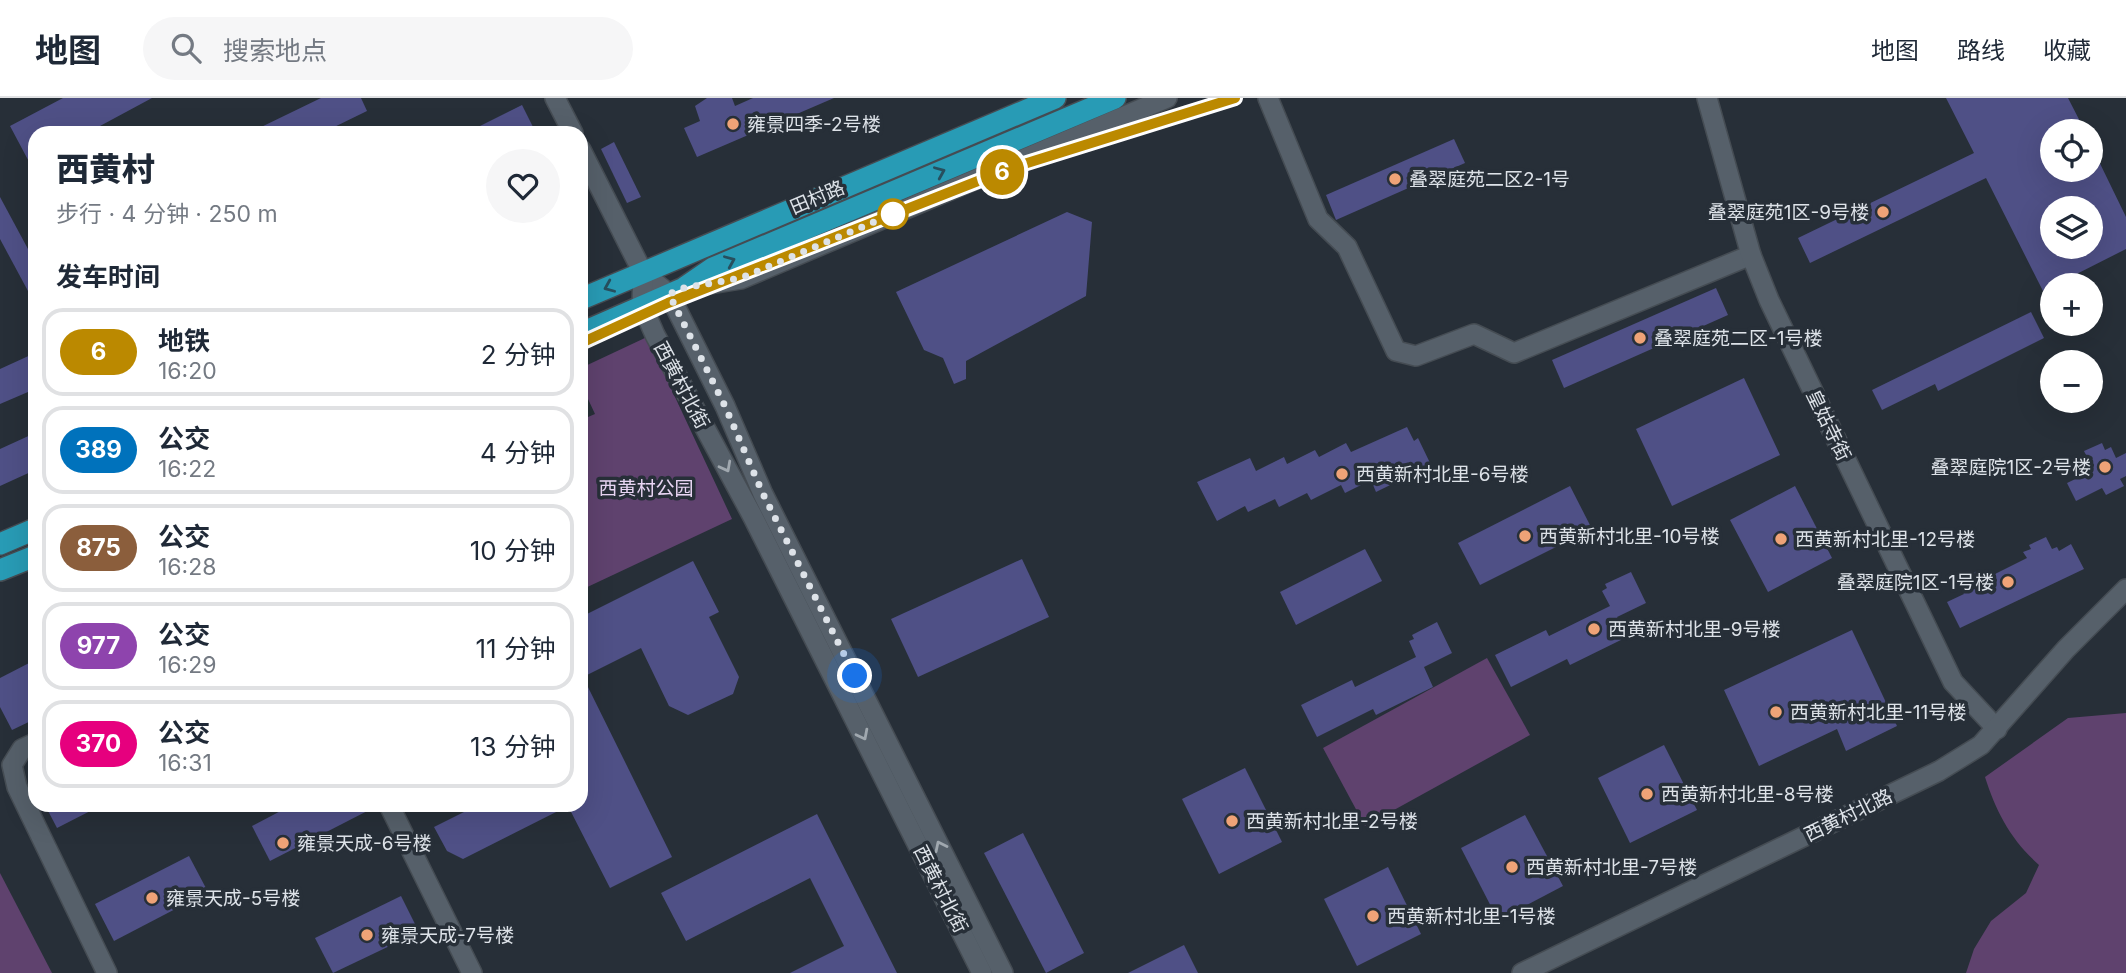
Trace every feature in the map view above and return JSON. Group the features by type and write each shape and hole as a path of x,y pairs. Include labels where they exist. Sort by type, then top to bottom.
{"main road":[{"name":"田村路","path":"588,296 1055,98"},
{"name":"田村路","path":"588,330 677,291 713,268 1115,98"},
{"path":"0,544 28,532"},
{"path":"0,570 28,558"}],"street":[{"path":"555,98 569,126"},
{"path":"677,291 741,278 1167,98"},
{"path":"1268,98 1318,219 1347,247 1396,351 1416,356 1474,334 1514,353 1751,255"},
{"name":"皇姑寺街","path":"1707,98 1751,255 1769,300 1953,682 1997,729"},
{"path":"588,164 643,273"},
{"name":"西黄村北街","path":"982,973 753,517 642,305 643,273 677,291 763,494 1003,973"},
{"name":"西黄村北路","path":"1522,973 1939,771 1980,746 2066,649 2126,589"},
{"path":"28,746 22,749 12,765 17,787 28,810"},
{"path":"29,812 107,973"},
{"path":"392,812 472,973"}],"green space":[{"name":"西黄村公园","path":"647,337 732,519 588,587 588,417 595,414 588,399 588,365"},
{"path":"1487,658 1530,735 1365,826 1323,748"},
{"path":"2126,713 2126,973 1966,973 1974,949 1991,921 2026,893 2039,865 2020,846 2006,825 1985,777 2068,718"},
{"path":"0,873 52,973 0,973"}],"building":[{"path":"63,98 152,98 100,126 28,126 28,160 10,126"},
{"path":"321,98 361,98 367,111 336,126 263,126"},
{"name":"雍景四季-2号楼","path":"707,98 732,98 735,106 753,98 834,98 697,157 684,128 700,121 695,106"},
{"path":"1946,98 2068,98 2079,119 2040,119 2040,182 2103,182 2103,170 2126,217 2126,249 2079,273 2040,273 2040,285 1986,178 1810,263 1798,238 1974,153"},
{"path":"522,105 532,126 480,126"},
{"name":"叠翠庭苑二区2-1号","path":"1454,139 1465,163 1336,220 1326,195"},
{"path":"614,142 641,197 627,203 601,149"},
{"path":"0,197 28,249 28,291 0,239"},
{"path":"1067,212 1092,222 1086,296 966,361 966,379 954,384 943,358 924,350 896,292"},
{"name":"叠翠庭苑二区-1号楼","path":"1716,288 1728,315 1564,388 1552,360"},
{"path":"2031,312 2040,330 2040,336 2044,338 1938,391 1935,384 1882,410 1872,390"},
{"path":"28,356 28,392 0,404 0,369"},
{"path":"1744,378 1780,455 1672,506 1636,429"},
{"name":"西黄新村北里-6号楼","path":"1407,427 1414,441 1418,438 1431,465 1376,492 1371,480 1345,493 1341,485 1311,500 1307,493 1279,507 1275,499 1248,512 1245,506 1217,521 1197,482 1250,458 1256,471 1284,457 1287,464 1315,450 1319,457 1346,443 1351,452"},
{"path":"28,436 28,473 0,486 0,449"},
{"name":"叠翠庭院1区-2号楼","path":"2102,443 2105,450 2111,447 2116,458 2126,453 2126,476 2120,479 2124,486 2106,495 2102,488 2076,501 2067,483 2088,473 2082,461 2088,459 2084,451"},
{"name":"西黄新村北里-10号楼","path":"1570,486 1592,529 1480,585 1458,543"},
{"name":"西黄新村北里-12号楼","path":"1795,486 1832,558 1768,592 1730,520"},
{"name":"叠翠庭院1区-1号楼","path":"2046,537 2052,549 2057,547 2059,551 2071,544 2084,569 1960,628 1947,602 1964,594 1957,581 1977,571 1981,581 2027,558 2023,552 2031,549 2029,545"},
{"path":"1365,549 1382,581 1296,625 1280,592"},
{"path":"1022,559 1049,617 918,677 891,619"},
{"path":"693,561 719,612 709,617 739,677 733,694 688,715 669,706 641,648 588,674 588,614"},
{"name":"西黄新村北里-9号楼","path":"1631,572 1646,603 1617,617 1627,637 1570,665 1567,659 1511,687 1495,655 1546,630 1549,636 1610,606 1602,591 1607,588 1605,584"},
{"path":"1437,622 1452,653 1424,667 1433,687 1376,715 1373,709 1317,737 1301,705 1352,680 1355,687 1416,657 1409,641 1414,639 1412,635"},
{"path":"1852,630 1897,726 1846,751 1837,729 1759,766 1724,690"},
{"path":"28,664 28,722 12,730 0,707 0,678"},
{"path":"588,687 672,857 610,888 571,812 588,812"},
{"name":"西黄新村北里-8号楼","path":"1664,745 1697,810 1630,843 1598,778"},
{"name":"西黄新村北里-2号楼","path":"1245,768 1282,842 1219,874 1182,799"},
{"path":"49,812 88,812 57,828"},
{"name":"雍景天成-6号楼","path":"279,812 365,812 270,861 252,826"},
{"path":"464,812 556,812 463,859 447,851 434,827"},
{"path":"817,814 897,973 790,973 844,946 810,878 686,941 661,893"},
{"name":"西黄新村北里-7号楼","path":"1525,815 1563,886 1498,920 1461,848"},
{"path":"1023,833 1084,953 1046,973 984,853"},
{"name":"雍景天成-5号楼","path":"189,856 208,892 114,941 95,904"},
{"name":"西黄新村北里-1号楼","path":"1388,867 1421,934 1357,966 1324,899"},
{"name":"雍景天成-7号楼","path":"401,896 419,932 333,973 315,938"},
{"path":"1184,945 1198,973 1128,973"}],"metro line":[{"name":"6","path":"588,340 668,303 1011,168 1235,98"}],"place":[{"name":"雍景四季-2号楼","path":"733,124"},
{"name":"叠翠庭苑二区2-1号","path":"1395,179"},
{"name":"叠翠庭苑1区-9号楼","path":"1883,212"},
{"name":"叠翠庭苑二区-1号楼","path":"1640,338"},
{"name":"叠翠庭院1区-2号楼","path":"2105,467"},
{"name":"西黄新村北里-6号楼","path":"1342,474"},
{"name":"西黄新村北里-10号楼","path":"1525,536"},
{"name":"西黄新村北里-12号楼","path":"1781,539"},
{"name":"叠翠庭院1区-1号楼","path":"2008,582"},
{"name":"西黄新村北里-9号楼","path":"1594,629"},
{"name":"西黄新村北里-11号楼","path":"1776,712"},
{"name":"西黄新村北里-8号楼","path":"1647,794"},
{"name":"西黄新村北里-2号楼","path":"1232,821"},
{"name":"雍景天成-6号楼","path":"283,843"},
{"name":"西黄新村北里-7号楼","path":"1512,867"},
{"name":"雍景天成-5号楼","path":"152,898"},
{"name":"西黄新村北里-1号楼","path":"1373,916"},
{"name":"雍景天成-7号楼","path":"367,935"}],"route":[{"path":"855,676 763,494 725,406 669,294 684,288 741,278 893,214"}]}
